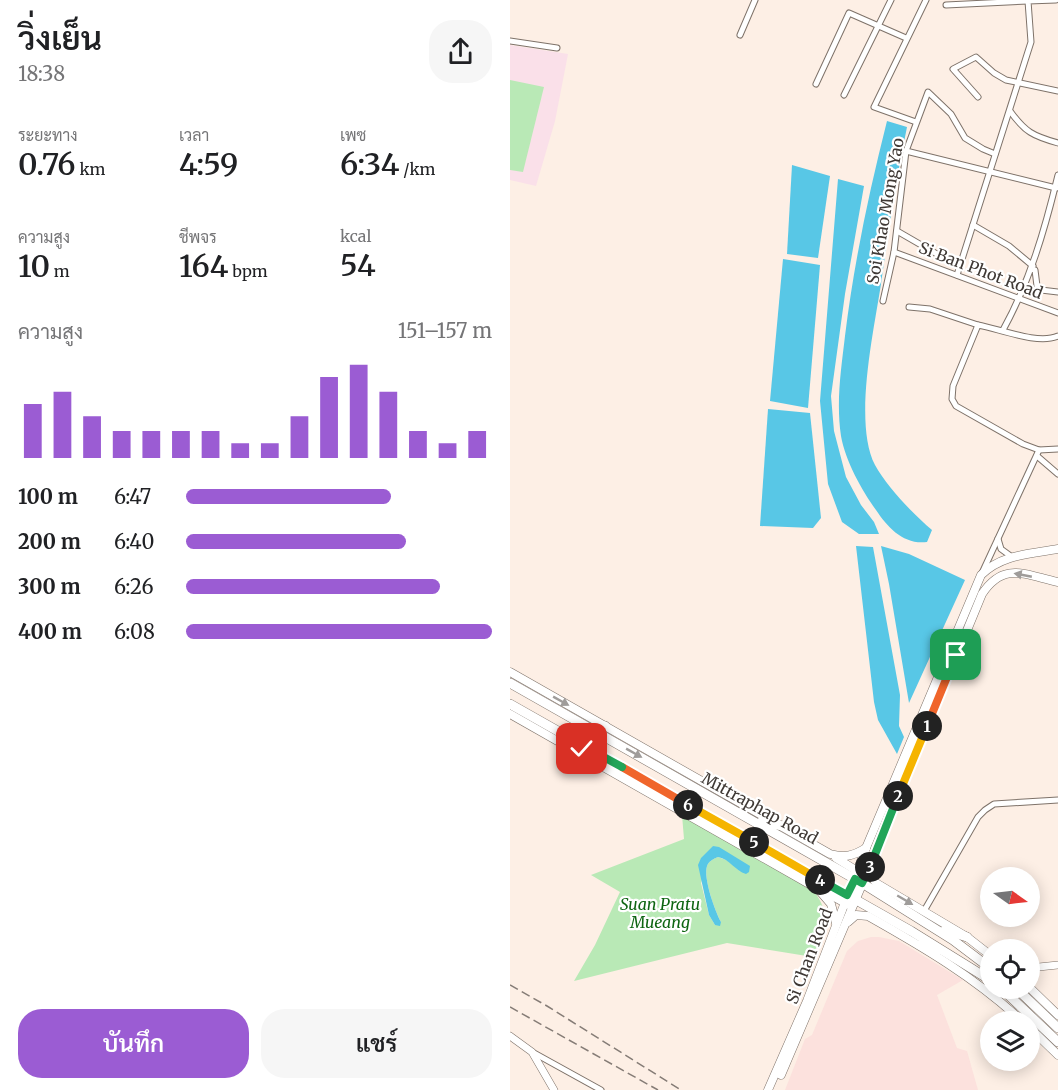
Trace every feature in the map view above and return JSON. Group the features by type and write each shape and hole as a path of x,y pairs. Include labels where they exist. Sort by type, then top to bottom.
{"main road":[{"path":"981,575 993,565 1012,557 1058,549"},
{"name":"Si Chan Road","path":"768,1090 807,1001 836,923 875,854 982,594 990,582 1004,573 1015,573 1058,582"},
{"name":"Si Chan Road","path":"860,878 866,848 981,575"},
{"name":"Mittraphap Road","path":"510,672 783,826 830,855 980,961"},
{"name":"Mittraphap Road","path":"510,683 747,819 860,878 876,883 924,911"},
{"name":"Mittraphap Road","path":"510,704 980,974"},
{"path":"520,710 527,723"},
{"path":"510,714 818,888 850,901 868,916 965,974 1011,1011"},
{"path":"589,728 605,726"},
{"path":"574,750 589,749"},
{"path":"653,753 660,768"},
{"path":"747,819 783,826"},
{"path":"741,835 761,855"},
{"path":"830,855 851,856 866,848"},
{"path":"875,854 871,870 876,883"},
{"path":"818,888 831,904 836,923"},
{"name":"Si Chan Road","path":"774,1090 844,928 850,901"},
{"path":"924,911 980,947"},
{"path":"844,928 855,915 868,916"},
{"path":"932,926 967,937"},
{"path":"920,945 953,957"},
{"path":"1040,998 1058,1015"},
{"path":"1013,999 1058,1042"},
{"path":"1028,999 1058,1028"},
{"path":"1040,1038 1058,1055"}],"street":[{"path":"740,35 755,0"},
{"path":"844,95 891,0"},
{"path":"916,122 874,107 926,0"},
{"path":"946,5 1056,0"},
{"path":"957,275 1019,83 1031,38 1028,2"},
{"path":"816,84 849,13 906,38"},
{"path":"510,41 557,48"},
{"path":"978,97 953,69 976,57 1000,78 1058,91"},
{"name":"Soi Khao Mong Yao","path":"883,301 894,252 906,151 928,92 954,118 965,138 995,154"},
{"path":"1010,111 1023,129 1042,139 1058,143"},
{"path":"906,151 1056,189"},
{"path":"1003,330 1020,299 1032,267 1056,189 1058,175"},
{"path":"973,225 1009,246 1032,267 1035,270 1037,286 1041,290 1058,292"},
{"path":"897,231 942,257 960,264"},
{"name":"Si Ban Phot Road","path":"894,252 1058,313"},
{"path":"909,307 930,309 978,325 1041,339 1058,336"},
{"path":"978,325 954,386 952,395 954,403 1038,453 1058,474"},
{"path":"1038,453 1058,449"},
{"path":"981,575 1038,453"},
{"path":"998,538 1001,549 1012,557"},
{"path":"924,911 978,817 985,810 994,804 1058,800"},
{"path":"1040,967 1058,965"},
{"path":"510,1036 532,1053 601,1090"},
{"path":"532,1053 554,1090"}],"shaded area":[{"path":"510,45 568,54 555,121 536,186 510,180"},
{"path":"871,937 899,941 963,980 937,995 957,1048 967,1051 978,1090 785,1090 805,1039 812,1035 847,951 858,941"}],"green space":[{"path":"510,80 544,87 523,172 510,170"},
{"name":"Suan Pratu Mueang","path":"682,815 814,891 820,900 825,916 823,931 813,957 727,943 574,981 595,945 620,892 591,875 684,839","holes":["713,846 728,861 718,857 709,863 706,871 710,894 721,922 715,925 709,915 701,883"]}],"water":[{"path":"887,121 907,127 892,206 870,350 865,401 866,425 869,447 875,465 901,500 932,530 927,542 904,538 891,529 881,517 865,494 850,465 841,436 839,398 845,336 857,255"},
{"path":"792,165 830,176 818,258 787,254"},
{"path":"838,179 864,186 845,294 831,396 834,431 846,477 879,534 859,534 842,522 828,484 820,401"},
{"path":"783,259 820,265 808,408 770,401"},
{"path":"768,409 810,413 821,518 813,528 760,526"},
{"path":"856,546 873,547 900,695 899,726 904,737 897,754 878,720 874,702"},
{"path":"881,546 909,554 965,580 909,703 889,584"},
{"path":"713,846 719,847 750,866 746,874 718,857 708,864 706,871 708,886 721,922 720,926 715,925 709,915 698,865 701,858"}],"railway":[{"path":"510,985 681,1090"},
{"path":"510,1007 658,1090"}],"route":[{"path":"582,749 589,749 847,895 855,879 862,883 956,655"}]}
